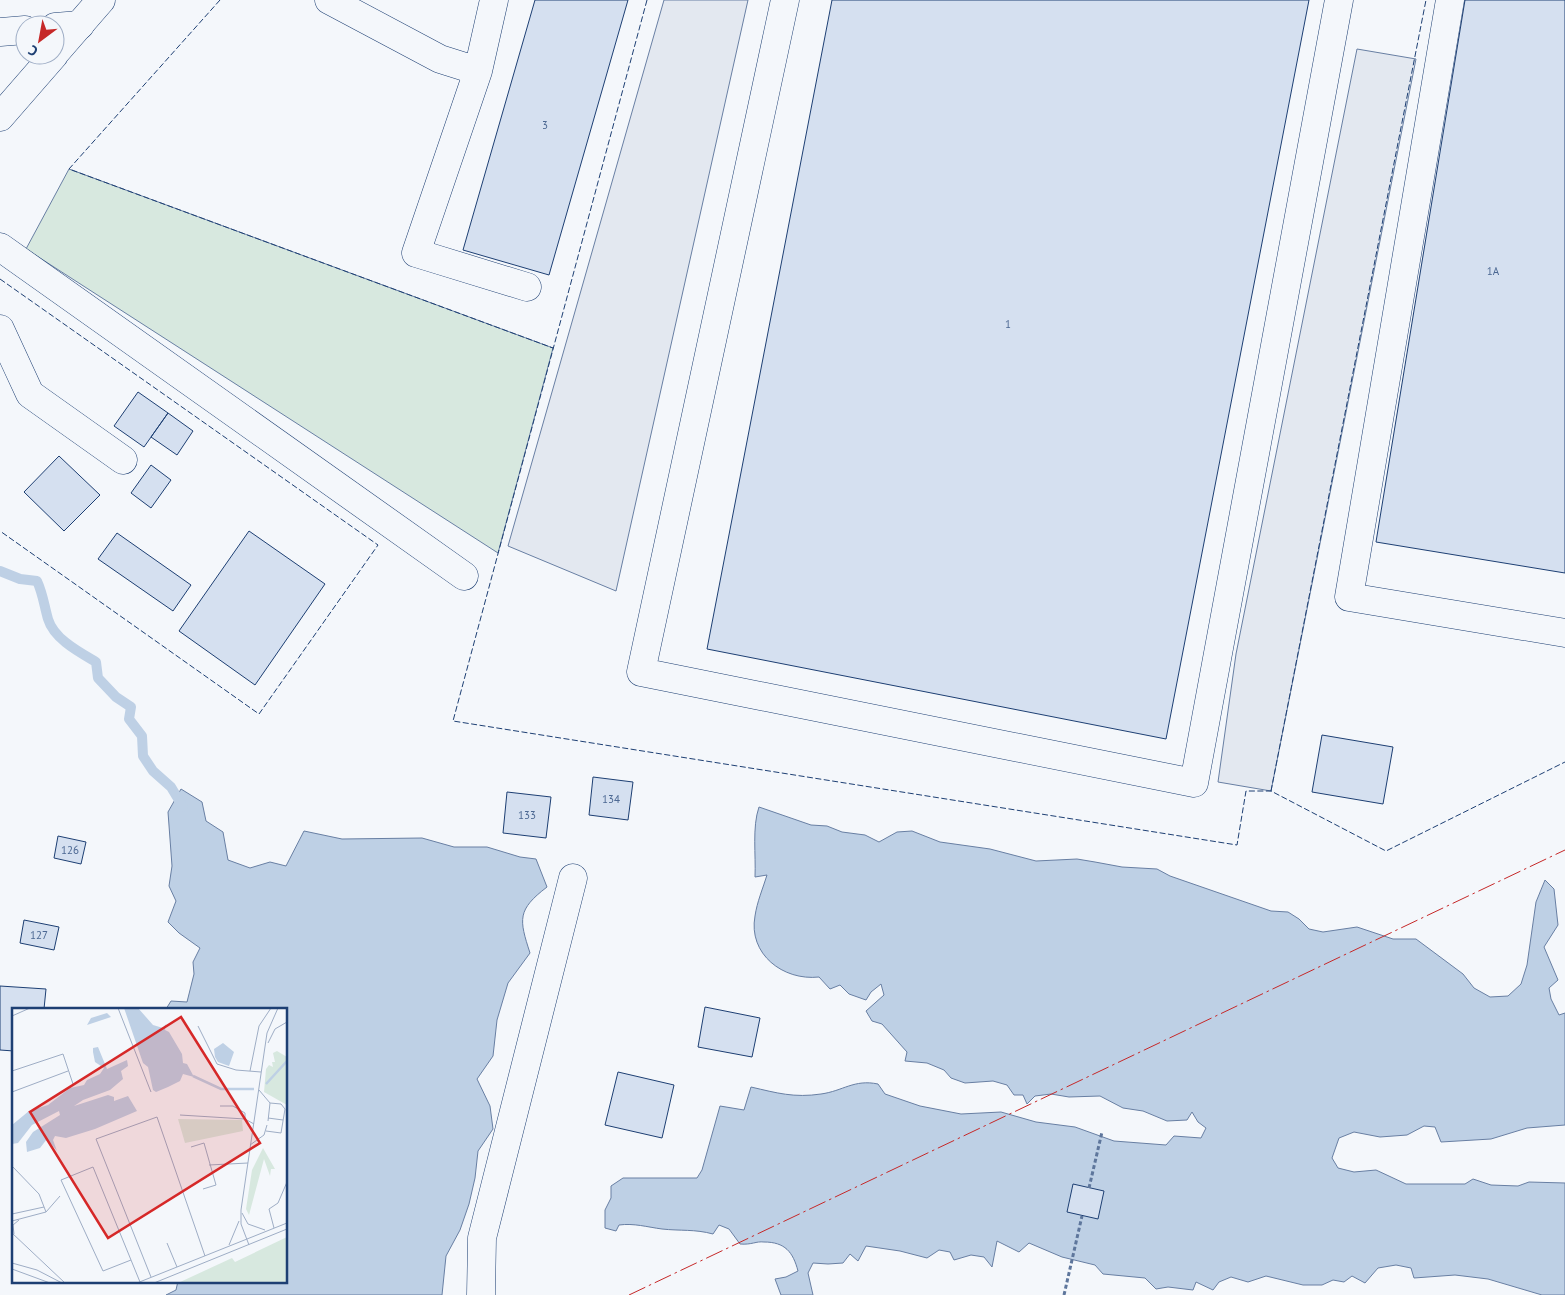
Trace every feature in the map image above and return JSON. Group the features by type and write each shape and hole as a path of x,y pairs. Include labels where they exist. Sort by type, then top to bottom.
{"main road":[{"path":"67,26 100,0"},
{"path":"329,0 440,59 478,70"},
{"path":"494,0 478,70 416,253 527,287"},
{"path":"785,0 641,672 1194,783 1338,0"},
{"path":"1450,0 1349,597 1565,633"},
{"path":"0,32 15,31"},
{"path":"0,117 45,65"},
{"path":"0,247 464,576"},
{"path":"0,329 30,394 123,460"},
{"path":"481,1295 482,1238 573,878"}],"path":[{"path":"1089,1188 1102,1132"},
{"path":"1064,1295 1082,1216"}],"shaded area":[{"path":"664,0 748,0 616,591 508,546"},
{"path":"1357,49 1416,59 1271,791 1218,782 1236,654"},
{"path":"69,169 553,348 498,553 26,249"}],"water":[{"path":"181,789 202,802 206,821 223,832 228,860 250,868 270,862 286,866 304,831 342,839 422,838 454,847 487,847 520,857 536,859 547,887 530,902 523,916 524,932 530,953 508,983 497,1020 493,1056 477,1079 490,1106 493,1129 478,1151 475,1178 469,1204 460,1230 446,1256 442,1295 166,1295 176,1290 178,1282 288,1282 288,1008 167,1008 171,1001 187,1002 194,974 193,962 200,948 179,933 168,922 176,901 169,886 172,866 168,812"},
{"path":"759,807 811,825 827,826 842,832 865,835 879,842 897,832 912,831 940,842 990,849 1036,861 1077,859 1122,867 1157,869 1170,876 1271,911 1288,912 1309,929 1323,932 1357,927 1393,939 1416,939 1463,974 1474,988 1490,997 1508,996 1521,984 1527,965 1536,902 1545,880 1554,889 1558,925 1544,947 1558,980 1549,988 1551,999 1559,1015 1565,1013 1565,1125 1527,1128 1491,1139 1441,1142 1435,1127 1424,1126 1407,1135 1380,1137 1354,1132 1339,1138 1332,1158 1338,1168 1354,1172 1376,1170 1406,1184 1465,1184 1473,1179 1491,1185 1518,1186 1529,1182 1565,1183 1565,1295 1542,1295 1488,1279 1455,1275 1414,1278 1411,1268 1396,1265 1378,1268 1365,1283 1352,1276 1344,1282 1333,1280 1322,1285 1303,1285 1266,1276 1248,1282 1231,1277 1219,1282 1213,1290 1196,1282 1193,1290 1168,1287 1156,1289 1145,1278 1103,1274 1095,1265 1062,1257 1029,1243 1019,1252 997,1241 992,1267 984,1257 971,1255 954,1260 950,1252 939,1250 927,1258 900,1251 866,1246 858,1261 850,1254 843,1263 813,1263 808,1273 813,1295 781,1295 775,1279 786,1277 798,1271 791,1253 783,1246 771,1242 740,1244 729,1229 719,1225 713,1234 630,1224 619,1225 616,1231 605,1228 605,1210 611,1198 611,1186 623,1178 697,1178 702,1170 720,1106 744,1110 751,1087 786,1094 811,1095 829,1093 862,1083 878,1084 885,1094 920,1106 961,1114 1001,1112 1036,1122 1075,1127 1114,1141 1166,1145 1174,1136 1201,1138 1206,1128 1198,1122 1192,1112 1187,1120 1167,1121 1143,1111 1123,1108 1100,1096 1069,1097 1051,1094 1035,1096 1027,1104 1023,1095 1014,1095 1007,1085 993,1081 965,1083 951,1078 944,1070 927,1063 905,1061 907,1052 882,1024 872,1021 866,1011 884,995 881,984 871,992 866,1000 849,994 840,985 830,989 819,977 793,975 771,962 763,953 757,942 754,930 756,911 767,875 755,877 755,832"}],"building":[{"path":"535,0 628,0 549,275 463,250"},
{"path":"832,0 1309,0 1166,739 707,649"},
{"path":"1465,0 1565,0 1565,573 1376,542"},
{"path":"138,392 168,413 144,447 114,426"},
{"path":"168,413 193,431 177,455 151,437"},
{"path":"59,456 100,495 64,531 24,492"},
{"path":"151,465 171,480 151,508 131,493"},
{"path":"249,531 325,584 255,685 179,631"},
{"path":"117,533 191,585 173,611 98,559"},
{"path":"1322,735 1393,747 1383,804 1312,792"},
{"path":"593,777 633,782 628,820 589,815"},
{"path":"507,792 551,797 546,838 503,833"},
{"path":"58,836 86,842 81,864 54,858"},
{"path":"24,920 59,927 54,950 20,943"},
{"path":"0,986 46,989 44,1008 12,1008 12,1051 0,1050"},
{"path":"705,1007 760,1018 752,1057 698,1047"},
{"path":"618,1072 674,1085 662,1138 605,1125"},
{"path":"1073,1184 1104,1191 1098,1219 1067,1212"}],"waterway":[{"path":"0,571 20,579 37,581 51,626 61,639 96,662 98,678 116,697 131,707 129,719 142,736 143,756 153,771 171,787 183,807"}],"fence":[{"path":"220,0 69,169 553,348"},
{"path":"647,0 453,721 1237,845 1246,791 1271,791 1386,851 1565,762"},
{"path":"1271,791 1426,0"},
{"path":"0,279 378,545 259,714 0,531"}],"power":[{"path":"629,1295 1565,850"}]}
